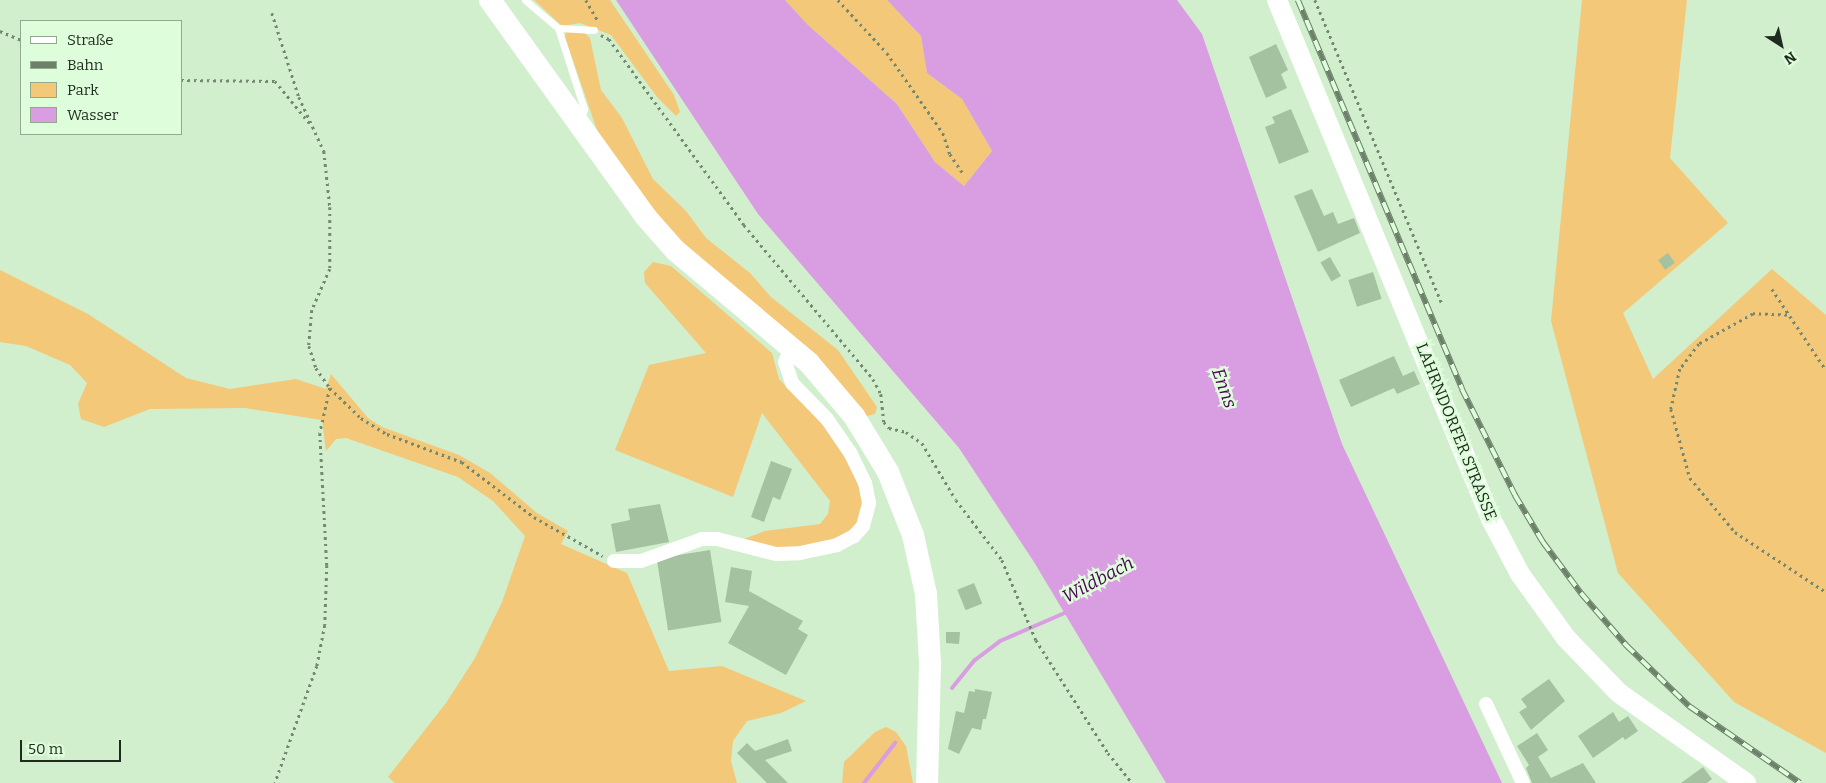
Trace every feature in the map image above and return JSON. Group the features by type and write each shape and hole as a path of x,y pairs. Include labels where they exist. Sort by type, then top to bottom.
{"main road":[{"path":"490,0 645,216 675,250 791,347 831,387 872,443 902,502 913,535 926,594 929,627 927,783"}],"street":[{"name":"LAHRNDORFER STRASSE","path":"1277,0 1492,519 1520,574 1566,638 1619,693 1746,783"},
{"path":"614,561 641,561 702,539 717,539 776,554 800,553 837,545 854,536 863,526 869,503 865,483 831,424 792,383 785,362 791,347"},
{"path":"1486,704 1523,783"}],"lane":[{"path":"525,0 558,28 584,109 579,123"},
{"path":"558,28 594,30"}],"path":[{"path":"838,0 887,53 943,133 950,154 964,175"},
{"path":"1315,0 1442,303"},
{"path":"272,13 299,97 324,151 330,207 330,269 312,310 309,346 316,368 330,388 361,418 387,434 462,462 534,517 614,561"},
{"path":"0,30 20,40"},
{"path":"594,30 609,39 744,226 873,379 881,394 884,422 889,428 906,432 922,442 956,500 1002,560 1036,640 1108,752 1132,783"},
{"path":"182,80 275,81 314,129"},
{"path":"1772,289 1787,315 1826,370"},
{"path":"1787,315 1753,314 1699,344 1680,369 1671,409 1690,478 1735,532 1826,592"},
{"path":"275,783 317,666 325,625 327,565 320,433 330,388"}],"green space":[{"path":"534,0 610,0 674,95 680,112 676,116 657,97 611,35 580,23 562,26"},
{"path":"785,0 887,0 921,36 927,73 962,99 992,151 964,186 935,162 897,104 808,25"},
{"path":"1582,0 1687,0 1670,158 1728,223 1623,313 1653,379 1772,269 1826,315 1826,753 1734,702 1618,573 1551,321"},
{"path":"581,30 590,38 601,90 622,118 653,179 686,211 706,238 750,273 771,297 838,350 877,407 875,414 867,416 667,228 599,136 565,37 566,32"},
{"path":"653,262 671,266 772,353 779,379 836,438 855,471 865,512 847,536 790,551 744,539 765,531 820,524 828,514 830,501 762,413 733,497 615,450 649,365 706,353 645,283 644,272"},
{"path":"0,270 88,314 186,378 230,389 296,379 326,389 331,374 368,418 382,427 459,455 490,473 537,513 568,531 561,544 627,573 669,671 722,666 806,701 781,713 747,721 733,741 731,761 737,783 395,783 388,777 446,703 475,658 502,602 525,536 493,501 458,477 346,438 336,439 326,451 322,420 245,408 150,409 104,427 81,419 78,404 87,383 70,365 26,346 0,342"},
{"path":"886,727 896,732 906,746 913,783 842,783 844,762 875,732"}],"water":[{"name":"Enns","path":"616,0 785,0 808,25 897,104 935,162 964,186 992,151 962,99 927,73 921,36 887,0 1177,0 1202,34 1342,444 1502,783 1166,783 1034,562 959,448 758,214"}],"building":[{"path":"1276,44 1288,70 1281,74 1287,88 1266,98 1249,57"},
{"path":"1291,109 1309,152 1279,164 1265,127 1275,123 1272,117"},
{"path":"1312,189 1324,216 1333,212 1338,224 1354,218 1360,233 1318,252 1294,196"},
{"path":"1668,253 1675,263 1665,270 1658,260"},
{"path":"1330,257 1341,276 1331,282 1320,262"},
{"path":"1373,272 1382,299 1357,307 1348,280"},
{"path":"1394,356 1403,376 1414,371 1420,384 1397,394 1394,388 1351,407 1339,380"},
{"path":"771,461 792,469 780,500 773,497 764,522 751,517"},
{"path":"660,504 669,542 616,552 611,524 630,520 628,509"},
{"path":"710,550 721,622 668,631 657,558"},
{"path":"731,567 752,571 749,591 803,621 798,629 808,635 786,675 728,643 749,606 725,602"},
{"path":"974,583 982,603 966,610 957,590"},
{"path":"946,632 960,632 959,644 946,643"},
{"path":"1549,679 1565,701 1531,730 1519,712 1527,707 1521,699"},
{"path":"975,689 992,692 986,719 983,719 981,730 972,728 959,754 948,749 956,711 964,713 969,691 975,692"},
{"path":"1613,712 1619,722 1628,716 1638,731 1625,740 1623,737 1593,758 1578,736"},
{"path":"1537,733 1548,750 1538,757 1551,778 1583,763 1596,783 1532,783 1526,768 1529,765 1517,746"},
{"path":"788,739 792,751 765,760 788,783 767,783 737,753 747,743 755,751"},
{"path":"1703,767 1712,779 1707,783 1681,783"}],"waterway":[{"name":"Wildbach","path":"952,688 975,660 1000,641 1067,612"},
{"name":"Wildbach","path":"864,783 895,743"}],"railway":[{"path":"1298,0 1462,389 1515,495 1543,542 1581,593 1626,645 1689,706 1800,783"}]}
